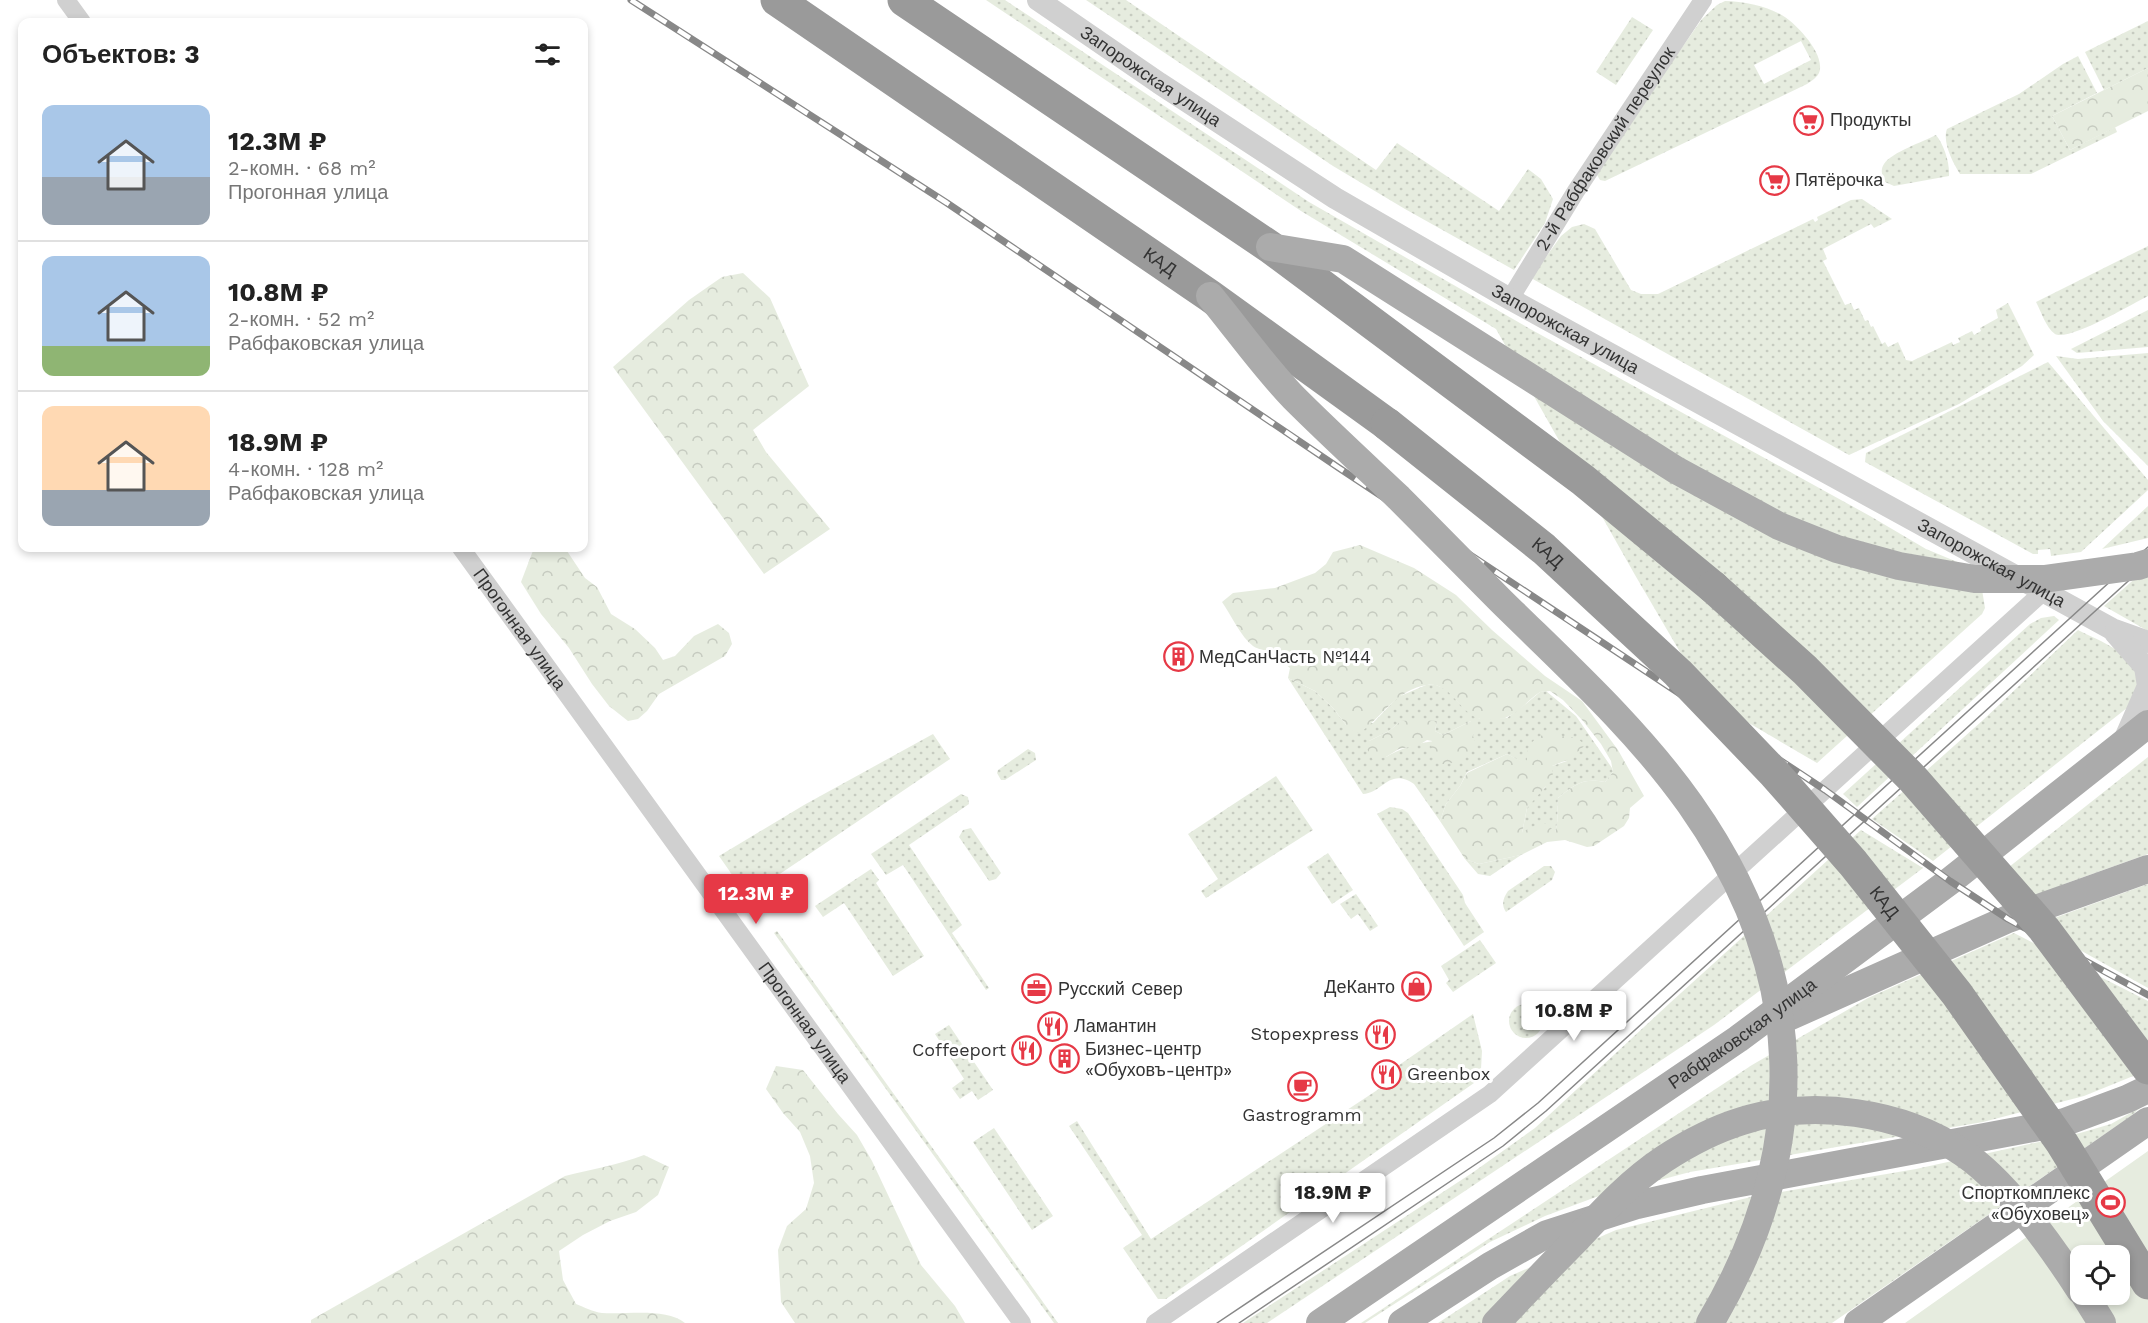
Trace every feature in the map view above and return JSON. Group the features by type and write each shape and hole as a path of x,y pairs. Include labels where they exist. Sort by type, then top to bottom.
{"highway":[{"name":"КАД","path":"777,0 1210,296 1387,424 1544,549 1678,673 1774,773 1853,863 1957,994 2062,1143 2148,1282"},
{"path":"904,0 1270,247 1583,480 1713,587 1805,670 1913,779 2044,929 2148,1068"}],"main road":[{"path":"1270,247 1343,259 1676,470 1779,526 1837,549 1899,566 1975,579 2044,579 2148,563"},
{"path":"1210,296 1292,396 1609,708 1690,803 1740,887 1754,919 1777,1003 1783,1046 1782,1127 1764,1208 1752,1241 1731,1287 1710,1323"},
{"name":"Рабфаковская улица","path":"1320,1323 1738,1039 1950,881 2148,724"},
{"path":"1738,1039 2008,919 2148,869"},
{"path":"1402,1323 1490,1266 1547,1234 1637,1205 1713,1188 2065,1122 2148,1089"},
{"path":"1496,1323 1622,1192 1665,1159 1706,1136 1742,1121 1802,1110 1850,1111 1896,1122 1934,1135 1965,1154 1994,1180 2026,1215 2070,1276"},
{"path":"1858,1323 2148,1120"},
{"path":"2091,1305 2102,1323"}],"street":[{"path":"66,0 79,18"},
{"name":"Запорожская улица","path":"1038,0 1335,198 1510,299 2112,629"},
{"name":"2-й Рабфаковский переулок","path":"1510,299 1576,191 1703,0"},
{"name":"Прогонная улица","path":"465,552 1022,1323"},
{"path":"1155,1323 1490,1095 2044,591"},
{"path":"2112,629 2148,642"},
{"path":"2112,629 2145,667 2148,686 2122,746"}],"green space":[{"path":"986,0 1005,0 1309,202 1532,330 1926,549 1979,571 1985,608 1982,614 1817,763 1713,702 1687,664 1635,575 1496,329 1301,211"},
{"path":"1086,0 1126,0 1376,170 1397,143 1499,211 1528,169 1541,179 1553,199 1545,223 1514,270 1333,166"},
{"path":"1725,1 1746,3 1786,18 1799,29 1816,52 1820,66 1818,74 1807,84 1605,181 1600,180 1597,175 1617,140 1702,19","holes":["1801,41 1811,60 1764,84 1754,65"]},
{"path":"1632,17 1653,30 1616,85 1596,72"},
{"path":"2148,21 2148,68 2104,90 2085,52"},
{"path":"2078,56 2097,93 2052,116 2070,150 2115,127 2117,132 2031,174 1960,174 1947,146 1947,129 2019,94"},
{"path":"2148,68 2148,111 2070,150 2052,116"},
{"path":"1936,135 1946,154 1949,176 1894,186 1885,182 1882,168 1888,160 1901,151"},
{"path":"1862,199 1892,219 1874,228 1871,224 1823,249 1827,259 1823,261 1845,305 1851,303 1854,310 1859,308 1865,321 1868,320 1871,327 1873,326 1882,344 1885,342 1888,347 1898,342 1906,360 1912,361 1952,342 1953,345 1960,342 1958,338 1972,331 1974,335 1981,331 1980,328 1998,318 1996,310 2008,303 2034,355 2022,366 1959,404 1849,455 1531,278 1561,236 1572,227 1584,224 1595,229 1631,290 1641,294 1658,294 1813,219 1815,222 1818,220 1817,217 1851,200"},
{"path":"2148,246 2148,296 2073,333 2055,334 2046,324 2036,302"},
{"path":"743,273 770,298 809,386 753,430 766,452 830,529 764,574 613,367 689,300 722,277"},
{"path":"2148,310 2148,347 2077,353 2071,349"},
{"path":"2148,353 2148,466 2103,421 2056,356 2078,359"},
{"path":"2048,362 2148,480 2148,490 2081,552 2051,556 2050,549 2038,550 2038,554 2033,554 1865,462 1866,453"},
{"path":"2148,506 2148,538 2102,549"},
{"path":"1360,545 1414,568 1456,595 1545,676 1582,701 1618,750 1644,796 1630,808 1629,818 1624,826 1594,846 1587,847 1565,840 1547,842 1521,855 1479,864 1465,859 1440,821 1446,804 1467,773 1507,754 1527,764 1529,746 1532,742 1552,731 1567,738 1576,737 1585,745 1570,758 1552,766 1553,778 1527,808 1522,833 1538,824 1547,824 1555,832 1558,798 1580,783 1605,782 1613,772 1611,761 1583,721 1563,700 1550,691 1540,692 1506,718 1480,719 1466,711 1449,692 1435,685 1427,685 1399,697 1360,733 1350,730 1333,708 1315,691 1288,678 1290,668 1272,654 1249,642 1240,632 1222,602 1233,593 1275,588 1315,573 1326,564 1333,552"},
{"path":"532,552 568,552 585,578 597,587 611,614 635,629 655,648 663,660 675,656 694,636 718,624 729,633 732,644 725,656 659,694 638,719 628,721 609,706 592,684 569,648 541,614 521,582"},
{"path":"2148,567 2148,631 2104,606"},
{"path":"2054,616 2059,620 1857,807 1843,794 2030,624 2041,618"},
{"path":"2078,630 2117,650 2133,665 2138,686 2132,704 1933,861 1872,819 1982,721"},
{"path":"1288,678 1315,691 1333,708 1346,725 1373,723 1398,697 1426,685 1436,685 1446,689 1465,709 1480,719 1507,718 1540,692 1546,691 1576,716 1613,772 1605,782 1580,783 1558,798 1555,832 1522,833 1527,808 1537,794 1545,788 1552,766 1567,761 1527,765 1507,754 1467,772 1460,786 1446,804 1440,821 1414,784 1405,780 1392,779 1376,790 1363,794","holes":["1401,721 1437,721 1435,731 1443,735 1471,721 1474,729 1473,736 1417,744 1386,757 1369,741 1389,731"]},
{"path":"1401,721 1437,721 1435,731 1443,735 1471,721 1476,721 1478,723 1473,736 1476,744 1465,757 1450,763 1439,764 1431,750 1432,741 1427,740 1419,745 1399,749 1386,757 1373,760 1366,747 1369,741 1389,731"},
{"path":"933,734 950,759 747,896 719,856 804,805"},
{"path":"1028,749 1035,753 1036,760 1005,780 1001,780 997,773 998,770"},
{"path":"2148,757 2148,854 2014,905 1990,882"},
{"path":"1276,776 1313,830 1206,898 1201,891 1218,879 1188,834"},
{"path":"961,794 968,797 969,804 909,845 962,925 952,933 989,988 986,990 903,865 886,875 871,854"},
{"path":"1390,807 1402,809 1408,813 1463,895 1465,903 1484,932 1464,946 1377,814"},
{"path":"971,828 1001,873 996,879 989,881 959,837 963,830"},
{"path":"1861,830 1923,868 1714,1025 1267,1323 1243,1323 1472,1173 1535,1128"},
{"path":"1328,853 1353,890 1332,904 1307,867"},
{"path":"1521,855 1490,876 1478,874 1465,859 1479,864"},
{"path":"1544,866 1551,866 1555,872 1552,880 1506,912 1503,902 1508,891"},
{"path":"871,869 879,880 876,883 924,956 893,976 844,903 823,917 815,906"},
{"path":"2148,884 2148,988 2035,925"},
{"path":"1356,894 1378,926 1370,931 1358,914 1351,919 1340,904"},
{"path":"777,931 1058,1323 1054,1323 774,933"},
{"path":"2014,933 2148,1001 2148,1070 2084,1096 1983,1122 1690,1172 1596,1197 1545,1216 1490,1242 1365,1323 1361,1323 1752,1065 1868,998"},
{"path":"1480,940 1496,963 1453,992 1446,983 1449,980 1441,966"},
{"path":"1526,1004 1538,1009 1543,1021 1538,1033 1526,1038 1514,1033 1509,1021 1514,1009"},
{"path":"1473,1014 1482,1051 1481,1069 1474,1083 1166,1299 1158,1299 1123,1248 1142,1235 1069,1126 1077,1121 1151,1239 1394,1079 1389,1072"},
{"path":"949,1025 993,1090 978,1100 972,1091 960,1099 952,1088 964,1079 935,1034"},
{"path":"776,1066 803,1070 857,1135 872,1161 921,1265 955,1306 965,1323 795,1323 781,1302 778,1250 787,1226 806,1209 814,1183 810,1156 800,1132 766,1089"},
{"path":"2141,1107 1832,1323 1438,1323 1510,1276 1616,1230 1751,1197 1916,1169 2080,1133 2111,1124"},
{"path":"994,1128 1053,1216 1032,1230 973,1142"},
{"name":"Спорткомплекс «Обуховец»","path":"2148,1151 2148,1323 1905,1323"},
{"path":"644,1155 669,1167 658,1195 636,1212 610,1221 559,1251 563,1280 576,1304 592,1311 656,1313 677,1318 685,1323 311,1323 311,1320 565,1176"}],"tram line":[{"path":"1217,1323 1494,1138 1538,1103 2148,547"},
{"path":"1239,1323 1503,1146 1546,1111 2148,563"}],"railway":[{"path":"631,0 947,203 1339,468 1825,790 1950,881 2008,919 2148,995"}],"place":[{"name":"Продукты","path":"1809,120"},
{"name":"Пятёрочка","path":"1774,180"},
{"name":"МедСанЧасть №144","path":"1178,657"},
{"name":"ДеКанто","path":"1416,987"},
{"name":"Русский Cевер","path":"1037,989"},
{"name":"Ламантин","path":"1053,1026"},
{"name":"Stopexpress","path":"1380,1034"},
{"name":"Coffeeport","path":"1027,1050"},
{"name":"Бизнес-центр «Обуховъ-центр»","path":"1064,1059"},
{"name":"Greenbox","path":"1386,1074"},
{"name":"Gastrogramm","path":"1302,1086"},
{"name":"Спорткомплекс «Обуховец»","path":"2111,1203"}]}
